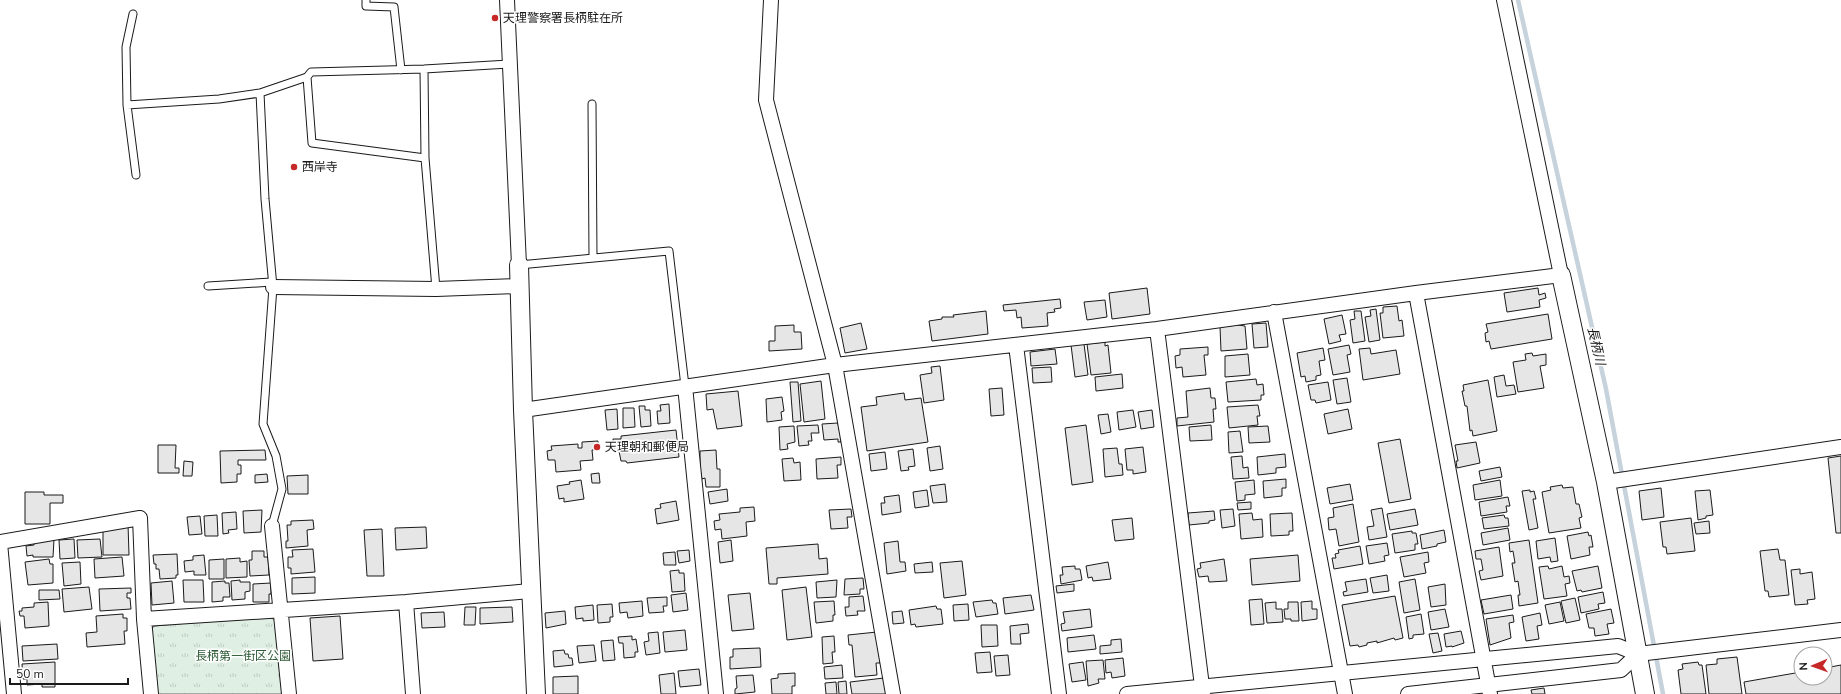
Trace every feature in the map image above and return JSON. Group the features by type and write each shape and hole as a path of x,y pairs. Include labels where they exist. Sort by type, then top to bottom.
{"street":[{"path":"507,0 519,265 530,591 536,694"},
{"path":"771,0 766,100 835,365 893,694"},
{"path":"1504,0 1606,482 1645,694"},
{"path":"523,410 835,365 1158,329 1274,312 1561,275"},
{"path":"273,284 436,289 519,286"},
{"path":"1416,293 1489,690"},
{"path":"1274,312 1345,694"},
{"path":"1158,329 1203,691"},
{"path":"1016,345 1060,694"},
{"path":"684,386 716,694"},
{"path":"1606,482 1841,447"},
{"path":"14,694 0,542 140,518 144,619 150,694"},
{"path":"272,526 289,694"},
{"path":"144,619 406,602 530,591"},
{"path":"406,602 412,694"},
{"path":"1127,694 1203,691 1341,673 1618,646 1638,654 1841,630"},
{"path":"1408,694 1489,690 1621,670 1638,654"}],"lane":[{"path":"366,0 366,6 394,3 402,70"},
{"path":"133,14 126,47 126,105 136,175"},
{"path":"126,105 219,99 260,93 307,77 311,72 402,70 509,64"},
{"path":"424,69 425,158 436,289"},
{"path":"307,77 312,143 425,158"},
{"path":"260,93 265,199 273,284 263,424 276,456 282,489 272,526"},
{"path":"592,104 593,258"},
{"path":"519,265 669,252 684,386"},
{"path":"208,286 273,284"}],"green space":[{"name":"長柄第一街区公園","path":"265,616 279,621 286,694 152,694 147,631 155,626"}],"building":[{"path":"1147,288 1150,314 1112,319 1109,293"},
{"path":"1538,288 1539,295 1545,293 1546,298 1539,300 1540,307 1507,312 1504,293"},
{"path":"1060,299 1061,308 1054,309 1055,312 1047,313 1048,326 1022,328 1021,317 1017,318 1016,310 1004,311 1003,305"},
{"path":"1105,300 1107,317 1087,320 1084,302"},
{"path":"1397,306 1399,321 1402,320 1404,336 1383,338 1380,313 1383,313 1383,307"},
{"path":"1376,309 1380,340 1369,342 1365,317 1371,316 1370,310"},
{"path":"986,311 988,334 932,341 929,321 942,319 942,317 954,317 953,315"},
{"path":"1354,311 1361,311 1365,341 1353,343 1350,320 1355,319"},
{"path":"1548,314 1552,339 1491,349 1489,341 1486,342 1485,333 1488,332 1486,324"},
{"path":"1342,315 1346,334 1339,335 1341,341 1329,344 1324,319"},
{"path":"861,323 867,349 845,353 840,328"},
{"path":"1266,323 1268,347 1254,348 1252,324"},
{"path":"794,325 794,332 801,332 802,349 769,351 769,341 775,341 775,326"},
{"path":"1238,325 1245,326 1247,349 1221,351 1220,327"},
{"path":"1105,342 1105,346 1108,345 1111,373 1091,375 1087,344"},
{"path":"1084,344 1088,375 1075,377 1071,345"},
{"path":"1349,345 1351,354 1347,355 1350,372 1333,375 1328,349"},
{"path":"1208,347 1208,355 1204,355 1206,375 1183,377 1182,367 1176,368 1175,356 1180,355 1180,349"},
{"path":"1323,348 1325,360 1319,361 1321,375 1316,376 1316,380 1306,382 1305,376 1301,377 1297,353"},
{"path":"1370,348 1371,354 1396,350 1400,374 1363,380 1359,349"},
{"path":"1055,349 1057,364 1031,366 1030,352"},
{"path":"1532,353 1533,356 1546,354 1546,365 1540,366 1544,388 1518,392 1513,362 1526,360 1525,354"},
{"path":"1248,354 1250,375 1225,377 1225,356"},
{"path":"940,366 944,400 924,403 920,375 932,373 931,367"},
{"path":"1051,367 1052,382 1033,383 1032,368"},
{"path":"1122,374 1123,388 1096,391 1095,377"},
{"path":"1504,375 1506,386 1514,385 1516,394 1497,397 1494,377"},
{"path":"1347,378 1351,402 1337,404 1333,380"},
{"path":"1256,379 1257,385 1263,384 1264,395 1261,395 1261,400 1228,402 1226,382"},
{"path":"1488,380 1497,431 1473,436 1472,430 1470,431 1467,406 1465,406 1462,391 1464,391 1463,385"},
{"path":"821,381 825,419 804,422 800,384"},
{"path":"790,382 798,382 801,421 793,422"},
{"path":"1328,382 1331,400 1316,403 1315,400 1311,400 1308,385"},
{"path":"1002,388 1004,415 991,416 989,389"},
{"path":"1210,388 1211,398 1215,398 1216,409 1213,409 1214,422 1177,426 1177,418 1188,417 1186,391"},
{"path":"738,391 742,426 717,429 713,409 707,410 706,394"},
{"path":"904,393 905,400 921,398 928,442 867,451 861,407 877,405 876,397"},
{"path":"782,397 784,411 781,412 782,420 767,422 766,399"},
{"path":"669,404 670,423 658,424 657,411 661,411 660,405"},
{"path":"1258,405 1260,416 1257,416 1258,425 1229,428 1227,407"},
{"path":"639,406 645,406 645,410 650,410 651,426 641,427"},
{"path":"623,408 634,408 635,427 623,428"},
{"path":"617,409 618,429 607,430 605,410"},
{"path":"1348,409 1352,429 1328,434 1324,414"},
{"path":"1133,410 1136,427 1119,430 1117,412"},
{"path":"1152,410 1154,427 1141,429 1138,412"},
{"path":"1108,414 1111,432 1101,434 1098,415"},
{"path":"838,423 839,430 842,430 841,442 838,442 838,439 824,440 822,424"},
{"path":"818,425 819,433 811,433 812,441 808,441 809,445 799,446 797,426"},
{"path":"1086,425 1093,482 1072,485 1065,428"},
{"path":"1211,425 1212,440 1190,441 1189,427"},
{"path":"794,426 795,442 787,444 788,449 780,450 779,427"},
{"path":"1268,426 1270,442 1249,443 1248,427"},
{"path":"676,430 679,457 627,463 626,461 621,461 619,451 614,452 613,439 621,439 621,436"},
{"path":"1240,431 1243,452 1229,453 1228,432"},
{"path":"1400,439 1411,499 1389,503 1378,443"},
{"path":"598,441 598,449 592,450 593,460 580,461 581,470 556,472 555,460 548,460 547,451 552,450 551,446 578,444 578,448 582,448 582,442"},
{"path":"1476,442 1480,463 1457,468 1456,461 1458,461 1455,445"},
{"path":"158,445 176,445 175,468 179,468 179,473 158,473"},
{"path":"940,446 943,469 930,471 927,448"},
{"path":"1143,447 1146,472 1133,474 1133,470 1127,470 1125,449"},
{"path":"1117,448 1119,464 1122,464 1123,475 1105,477 1103,449"},
{"path":"913,449 915,466 908,467 909,470 901,471 898,451"},
{"path":"265,450 266,460 238,460 238,465 241,465 241,474 237,474 237,482 221,483 220,451"},
{"path":"716,450 717,469 720,469 720,487 706,487 705,478 702,479 700,469 700,451"},
{"path":"885,452 887,469 871,471 869,454"},
{"path":"1285,454 1286,467 1276,468 1276,473 1258,475 1257,457"},
{"path":"1242,456 1243,468 1248,467 1249,478 1233,479 1231,457"},
{"path":"1841,456 1841,533 1836,533 1828,458"},
{"path":"841,457 841,465 837,465 838,478 817,479 816,459"},
{"path":"793,458 794,463 800,462 801,480 784,481 782,459"},
{"path":"184,461 193,462 192,476 183,476"},
{"path":"1500,467 1502,477 1481,481 1479,471"},
{"path":"599,473 600,483 592,483 591,474"},
{"path":"267,474 268,482 255,483 255,475"},
{"path":"308,475 308,494 288,494 287,476"},
{"path":"1286,479 1286,488 1282,488 1282,496 1264,498 1263,481"},
{"path":"581,480 584,499 564,502 564,498 559,499 557,486 570,484 569,482"},
{"path":"1254,480 1255,494 1245,495 1245,500 1237,501 1235,482"},
{"path":"1500,480 1502,496 1475,500 1473,485"},
{"path":"945,484 947,502 933,503 930,486"},
{"path":"1350,484 1353,500 1330,504 1327,488"},
{"path":"1562,485 1563,488 1573,487 1576,504 1579,504 1582,517 1579,518 1581,528 1549,533 1542,492 1551,490 1550,487"},
{"path":"1661,488 1664,517 1642,520 1639,491"},
{"path":"727,489 728,501 710,504 708,492"},
{"path":"927,490 929,506 915,508 913,492"},
{"path":"1530,490 1530,492 1534,491 1536,499 1533,499 1538,528 1529,530 1522,491"},
{"path":"1710,490 1713,515 1706,516 1706,518 1698,520 1695,491"},
{"path":"25,492 44,492 44,495 63,495 63,503 50,503 50,524 25,524"},
{"path":"899,495 901,512 882,515 881,503 885,503 884,497"},
{"path":"1508,497 1510,506 1506,506 1507,512 1481,516 1479,502"},
{"path":"676,501 679,520 657,524 655,509 661,508 660,504"},
{"path":"1251,502 1251,509 1238,510 1237,503"},
{"path":"1353,504 1359,542 1339,546 1336,529 1329,530 1328,518 1334,517 1333,508"},
{"path":"754,507 755,521 746,522 747,536 722,539 721,529 715,530 714,521 720,520 719,514 740,512 740,508"},
{"path":"1382,508 1387,537 1369,540 1367,527 1374,526 1371,510"},
{"path":"851,509 852,517 847,517 848,528 831,529 829,510"},
{"path":"1233,509 1235,526 1222,528 1220,510"},
{"path":"1415,509 1418,525 1390,530 1387,514"},
{"path":"262,510 261,532 244,533 243,511"},
{"path":"1214,511 1215,520 1209,521 1209,523 1189,525 1188,513"},
{"path":"236,512 237,529 228,530 229,533 223,534 222,513"},
{"path":"1252,513 1253,520 1262,519 1263,537 1241,539 1239,514"},
{"path":"1292,513 1293,531 1289,531 1289,535 1271,536 1270,514"},
{"path":"217,515 218,536 205,536 204,516"},
{"path":"1504,515 1505,518 1508,518 1509,526 1484,529 1482,518"},
{"path":"200,516 202,534 189,535 187,517"},
{"path":"1132,518 1134,539 1115,541 1112,520"},
{"path":"1691,518 1695,551 1667,554 1666,547 1663,547 1660,522"},
{"path":"313,520 314,529 307,530 308,546 286,548 286,541 288,541 287,525 291,525 291,521"},
{"path":"1709,521 1710,533 1696,534 1694,523"},
{"path":"128,524 129,555 103,555 103,525"},
{"path":"426,527 427,548 396,550 395,528"},
{"path":"1508,528 1510,540 1483,545 1481,533"},
{"path":"382,529 384,576 367,576 364,530"},
{"path":"1444,530 1446,542 1437,544 1437,546 1422,549 1420,535"},
{"path":"1412,531 1412,533 1416,533 1418,544 1415,544 1415,550 1395,553 1392,534"},
{"path":"1588,532 1589,536 1591,535 1593,547 1589,547 1590,555 1571,559 1567,536"},
{"path":"1555,538 1558,561 1551,562 1550,557 1538,559 1536,541"},
{"path":"54,539 53,557 33,557 33,555 27,556 26,546 34,545 34,540"},
{"path":"74,539 75,558 60,559 59,540"},
{"path":"100,539 102,557 78,558 77,540"},
{"path":"731,540 733,561 720,563 718,542"},
{"path":"1529,540 1538,603 1519,606 1518,595 1520,595 1518,581 1515,582 1512,563 1515,563 1513,551 1510,552 1509,543"},
{"path":"898,541 900,562 905,562 906,571 887,574 884,543"},
{"path":"1387,543 1389,555 1384,556 1385,561 1369,564 1366,546"},
{"path":"818,544 819,559 827,558 828,574 777,578 777,584 769,584 766,548"},
{"path":"1360,546 1363,564 1334,569 1332,558 1336,558 1335,554 1339,553 1338,550"},
{"path":"1499,547 1503,576 1481,580 1479,571 1483,570 1481,559 1476,559 1475,551"},
{"path":"313,549 315,572 291,574 291,568 288,568 288,557 293,557 292,550"},
{"path":"1778,549 1780,560 1785,560 1789,595 1769,597 1768,591 1765,591 1760,551"},
{"path":"689,550 690,561 679,563 677,551"},
{"path":"252,551 264,551 264,557 268,557 269,575 250,576 249,560 252,560"},
{"path":"675,552 676,565 664,565 663,553"},
{"path":"1428,552 1429,562 1424,563 1426,573 1404,577 1400,557"},
{"path":"177,554 178,575 176,575 176,578 160,579 159,569 156,569 153,555"},
{"path":"204,555 206,575 194,575 194,571 185,572 184,561 193,560 193,556"},
{"path":"1298,555 1300,581 1252,585 1250,559"},
{"path":"122,557 124,576 95,578 94,559"},
{"path":"240,558 240,562 247,561 247,577 226,578 226,559"},
{"path":"49,559 50,564 53,564 53,583 28,585 25,562"},
{"path":"224,559 224,579 209,579 209,560"},
{"path":"1224,559 1227,581 1209,582 1208,576 1199,577 1197,569 1201,568 1200,563"},
{"path":"962,561 966,595 944,598 940,563"},
{"path":"80,562 81,584 64,586 62,563"},
{"path":"932,562 933,572 915,573 914,564"},
{"path":"1108,562 1111,579 1093,581 1092,577 1088,578 1086,566"},
{"path":"1075,566 1075,569 1080,569 1082,580 1061,584 1060,575 1063,575 1062,567"},
{"path":"1548,566 1549,569 1562,566 1564,577 1569,576 1570,583 1565,584 1567,596 1544,599 1539,567"},
{"path":"1598,566 1602,588 1582,592 1581,590 1577,591 1572,571"},
{"path":"1800,569 1800,574 1812,572 1815,599 1807,600 1808,604 1795,605 1791,570"},
{"path":"679,570 679,573 684,573 685,591 672,592 670,571"},
{"path":"1387,575 1389,591 1373,593 1370,578"},
{"path":"315,577 315,593 292,594 292,578"},
{"path":"863,578 864,589 860,589 860,594 844,595 845,579"},
{"path":"1366,579 1368,592 1344,596 1343,592 1347,591 1345,582"},
{"path":"1415,579 1420,610 1404,613 1399,582"},
{"path":"183,580 203,580 204,602 184,602"},
{"path":"240,580 240,582 250,582 250,591 245,592 245,599 232,600 231,581"},
{"path":"837,580 836,597 817,598 816,582"},
{"path":"172,581 174,603 152,605 151,583"},
{"path":"225,581 225,583 229,583 230,597 223,597 223,601 212,602 212,582"},
{"path":"271,583 269,602 253,602 253,584"},
{"path":"1074,584 1074,591 1057,593 1056,586"},
{"path":"1445,584 1446,605 1431,607 1428,587"},
{"path":"89,587 92,609 64,612 62,589"},
{"path":"806,587 812,637 787,640 782,590"},
{"path":"131,588 131,593 127,593 127,598 130,598 131,609 100,611 99,589"},
{"path":"39,590 59,590 60,599 39,600"},
{"path":"1603,592 1605,603 1598,604 1599,609 1581,613 1578,597"},
{"path":"686,593 688,610 673,612 671,595"},
{"path":"750,593 754,629 732,631 728,595"},
{"path":"1031,595 1034,610 1005,614 1003,598"},
{"path":"1511,595 1513,609 1484,614 1481,600"},
{"path":"863,596 865,611 857,611 858,615 846,616 845,607 849,607 849,597"},
{"path":"1395,596 1403,638 1395,640 1394,638 1377,643 1377,641 1367,643 1367,645 1359,647 1358,645 1350,646 1342,605"},
{"path":"667,597 667,606 663,606 664,612 649,613 647,598"},
{"path":"1575,598 1580,620 1566,623 1561,601"},
{"path":"1262,599 1264,624 1251,625 1249,600"},
{"path":"992,600 993,603 996,603 998,614 976,617 973,602"},
{"path":"642,601 643,616 628,618 627,612 620,613 619,603"},
{"path":"834,601 835,615 833,615 833,621 816,623 814,602"},
{"path":"1312,601 1312,609 1317,609 1317,619 1302,621 1301,602"},
{"path":"48,602 49,626 25,628 24,616 20,616 19,611 22,611 22,608 34,607 34,603"},
{"path":"1276,602 1276,609 1282,609 1283,622 1267,623 1265,603"},
{"path":"1288,602 1298,602 1299,621 1285,619 1284,609 1288,609"},
{"path":"1560,602 1564,621 1549,624 1545,605"},
{"path":"612,604 613,617 610,617 610,622 598,623 597,605"},
{"path":"968,604 969,620 954,621 953,605"},
{"path":"593,605 594,620 583,621 583,618 576,619 575,607"},
{"path":"936,606 937,609 941,609 943,624 916,627 915,624 911,625 909,610"},
{"path":"465,607 476,607 475,625 464,625"},
{"path":"512,607 513,622 480,624 480,608"},
{"path":"1090,609 1092,627 1062,631 1061,624 1065,623 1063,612"},
{"path":"1445,609 1449,627 1431,630 1428,612"},
{"path":"1611,609 1614,623 1607,624 1609,634 1595,636 1594,628 1589,628 1586,614"},
{"path":"565,611 566,624 546,628 545,613"},
{"path":"902,611 904,623 893,624 892,612"},
{"path":"444,612 445,627 422,628 421,613"},
{"path":"1540,613 1542,625 1537,626 1539,639 1526,641 1522,617"},
{"path":"123,614 123,618 127,618 127,631 124,631 125,644 87,647 86,633 97,632 96,616"},
{"path":"1421,614 1424,634 1413,635 1413,638 1409,639 1406,617"},
{"path":"1513,615 1514,622 1509,623 1511,638 1490,645 1486,619"},
{"path":"340,616 343,659 313,661 310,618"},
{"path":"1028,624 1029,633 1020,634 1021,644 1011,644 1010,626"},
{"path":"981,625 997,625 998,646 982,647"},
{"path":"685,630 687,650 665,652 663,632"},
{"path":"1461,631 1464,643 1452,647 1446,647 1444,634"},
{"path":"658,632 660,653 646,655 644,642 649,641 648,633"},
{"path":"877,632 880,663 876,663 877,675 855,677 852,645 849,645 848,635"},
{"path":"1438,633 1442,651 1433,653 1429,634"},
{"path":"1094,635 1096,649 1068,652 1067,638"},
{"path":"632,636 632,640 636,639 638,652 635,652 635,657 624,658 623,643 619,643 618,637"},
{"path":"834,636 835,652 832,652 833,663 823,664 822,637"},
{"path":"1121,639 1122,652 1100,654 1100,646 1111,645 1111,640"},
{"path":"613,640 615,660 603,661 601,641"},
{"path":"57,644 58,659 23,661 22,646"},
{"path":"594,645 596,661 579,663 577,646"},
{"path":"760,648 761,667 730,669 730,657 733,657 733,649"},
{"path":"564,650 565,654 568,654 569,658 572,658 573,665 554,667 553,651"},
{"path":"990,652 992,672 977,673 975,653"},
{"path":"1008,655 1010,675 996,676 994,656"},
{"path":"1737,657 1742,694 1709,694 1706,665 1717,664 1717,659"},
{"path":"1123,658 1125,676 1112,678 1111,672 1106,673 1105,660"},
{"path":"1103,660 1105,679 1098,679 1099,683 1088,686 1086,661"},
{"path":"55,662 55,687 42,687 42,684 27,685 27,679 23,679 22,664"},
{"path":"1083,662 1086,680 1072,682 1069,664"},
{"path":"1698,662 1699,665 1702,665 1706,694 1681,694 1678,670 1683,669 1682,664"},
{"path":"842,665 843,678 825,679 824,667"},
{"path":"1841,665 1841,694 1746,694 1744,682 1793,673 1793,686 1833,686 1833,666"},
{"path":"699,669 701,685 680,687 678,671"},
{"path":"674,673 676,694 661,694 659,675"},
{"path":"795,673 795,686 792,686 792,694 772,694 771,679 778,678 778,674"},
{"path":"753,675 755,692 735,694 735,689 737,688 736,676"},
{"path":"578,676 578,694 553,694 553,677"},
{"path":"884,678 886,694 852,694 850,682"},
{"path":"846,681 847,694 839,694 838,682"},
{"path":"836,682 837,694 826,694 825,683"},
{"path":"1544,688 1545,694 1532,694 1531,690"}],"waterway":[{"name":"長柄川","path":"1518,0 1606,389 1663,694"}],"place":[{"name":"天理警察署長柄駐在所","path":"495,18"},
{"name":"西岸寺","path":"294,167"},
{"name":"天理朝和郵便局","path":"597,447"}]}
